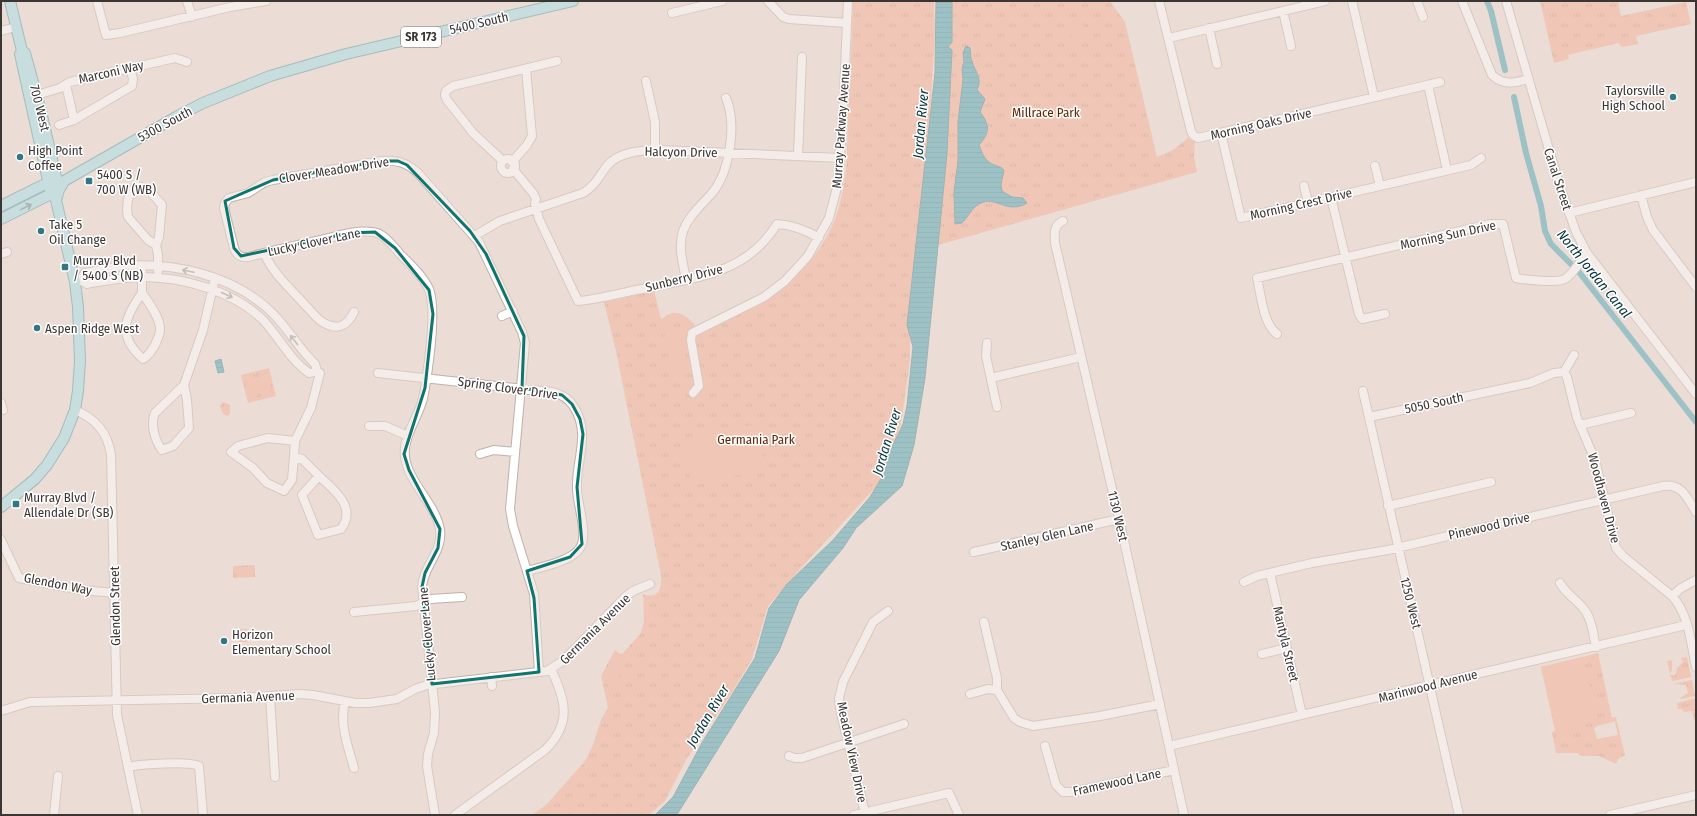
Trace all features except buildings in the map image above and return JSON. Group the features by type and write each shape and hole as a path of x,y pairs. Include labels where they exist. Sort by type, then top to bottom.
{"main road":[{"name":"700 West","path":"10,1 22,51 25,53 37,95 56,181"},
{"name":"5400 South","path":"270,76 340,56 572,1"},
{"name":"700 West","path":"22,51 20,54 24,75 56,181"},
{"name":"5300 South","path":"1,206 56,181 203,103 270,76"},
{"name":"5300 South","path":"1,219 55,195 56,181"},
{"path":"1,507 35,479 47,465 64,438 75,410 80,361 78,281 55,195 56,181"}],"street":[{"path":"97,1 106,35 263,1"},
{"path":"187,1 192,17"},
{"path":"672,13 722,1"},
{"path":"768,1 783,16 789,19 847,22"},
{"name":"Murray Parkway Avenue","path":"693,393 699,386 691,340 692,333 764,297 798,269 819,238 829,218 836,196 840,158 848,1"},
{"name":"Morning Oaks Drive","path":"1159,1 1191,133 1194,136 1201,138 1440,82"},
{"path":"1169,38 1325,1"},
{"path":"1352,1 1374,97"},
{"path":"1417,1 1423,17"},
{"path":"1462,1 1492,75 1497,80 1511,84 1528,79"},
{"name":"Canal Street","path":"1506,1 1528,79 1576,232 1587,253 1696,394"},
{"path":"1283,11 1291,46"},
{"path":"1,31 16,27"},
{"path":"1209,28 1218,64"},
{"path":"798,156 802,57"},
{"name":"Marconi Way","path":"37,95 66,85 70,82 175,58 187,62"},
{"path":"536,207 536,199 513,166 508,160 504,161 469,128 447,100 445,93 447,88 453,86 557,61"},
{"path":"59,125 74,120 132,86 133,79 130,68"},
{"path":"504,161 501,166 504,172 508,173 532,136 526,69"},
{"path":"646,80 655,122 655,150"},
{"path":"66,85 74,120"},
{"path":"1428,85 1447,170"},
{"path":"686,280 681,247 683,233 689,218 720,182 726,166 731,115 726,98"},
{"name":"Morning Crest Drive","path":"1221,133 1241,218 1470,165 1481,158"},
{"name":"Halcyon Drive","path":"474,236 500,221 536,207 579,195 588,190 614,159 634,152 655,150 840,158"},
{"name":"Clover Meadow Drive","path":"226,200 231,197 248,193 265,182 273,180 381,161 398,161 407,165 418,173 474,236 486,254 513,311 525,343 510,499 510,513 534,598 538,672"},
{"path":"1375,166 1380,186"},
{"path":"1569,213 1696,182"},
{"path":"156,245 148,240 128,217 129,194 138,186 148,189 162,205 160,237 156,245 158,255 157,278"},
{"path":"1304,186 1308,202"},
{"path":"1641,195 1647,217 1653,230 1696,287"},
{"path":"1331,197 1357,309 1362,318 1385,314"},
{"name":"Lucky Clover Lane","path":"226,200 224,208 236,252 243,257 356,232 375,232 383,237 422,278 430,294 433,314 422,405 408,436 405,449 407,466 436,519 440,533 438,548 422,580 435,712 435,725 427,766 435,815"},
{"name":"Sunberry Drive","path":"536,207 539,219 578,301 713,274 740,262 759,248 777,224 801,229 819,238"},
{"name":"1130 West","path":"1063,221 1056,226 1054,234 1055,243 1119,519 1184,815"},
{"name":"Morning Sun Drive","path":"1276,334 1271,330 1267,322 1257,278 1490,224 1503,224 1516,278 1530,281 1562,280 1570,274 1587,253"},
{"path":"264,253 270,266 324,323 334,326 344,325 348,323 354,312"},
{"path":"142,266 142,293 125,325 125,330 134,350 142,359 148,356 160,334 160,329 148,301 142,293"},
{"path":"295,441 268,438 238,446 231,452 253,468 267,483 284,491 292,480 295,441 311,408 318,372 315,364 267,308 243,290 215,278 158,266 117,267 85,273 78,281 87,284 142,277 157,278 212,289 234,298 249,308 268,325 302,367 309,373 318,372"},
{"path":"184,385 187,400 189,428 173,446 162,450 156,439 153,417 159,409 184,385 203,330 215,278"},
{"path":"502,316 513,311"},
{"path":"987,343 986,356 997,407"},
{"path":"1564,372 1574,355"},
{"path":"991,378 1081,357"},
{"name":"5050 South","path":"1369,417 1530,383 1554,373 1564,372"},
{"name":"Woodhaven Drive","path":"1564,372 1567,377 1580,425 1594,455 1618,551 1672,596 1682,610 1696,667"},
{"name":"Spring Clover Drive","path":"378,373 556,393 564,397 577,411 583,430 577,487 584,533 582,544 576,554 570,557 527,571"},
{"name":"1250 West","path":"1363,391 1459,815"},
{"name":"Glendon Street","path":"75,410 86,415 99,425 106,435 110,448 112,466 116,700 118,727 138,815"},
{"path":"1580,425 1631,413"},
{"path":"370,426 385,426 408,436"},
{"path":"480,454 494,450 515,452"},
{"path":"294,457 302,459 319,476 340,498 348,512 348,516 341,529 318,535 302,495 319,476"},
{"path":"1388,506 1491,482"},
{"name":"Pinewood Drive","path":"1244,582 1254,577 1312,563 1398,547 1663,486 1674,486 1683,492 1696,512"},
{"name":"Stanley Glen Lane","path":"974,552 1119,519"},
{"name":"Glendon Way","path":"1,540 19,578 82,590 115,593"},
{"name":"Mantyla Street","path":"1270,573 1302,715"},
{"path":"1672,596 1696,580"},
{"path":"1560,583 1566,593 1586,612 1596,646"},
{"name":"Germania Avenue","path":"1,711 28,702 237,698 307,694 345,702 389,702 400,698 418,687 432,684 538,672 551,669 563,661 625,597 650,584"},
{"path":"354,612 416,606 430,599 462,597"},
{"name":"Meadow View Drive","path":"865,812 840,709 839,698 844,682 873,622 888,612"},
{"path":"984,622 996,678 996,690 1017,721 1029,726 1047,725 1160,704"},
{"name":"Marinwood Avenue","path":"1169,746 1686,625"},
{"path":"1262,654 1287,648"},
{"path":"456,815 545,750 555,738 562,720 564,707 560,688 551,669"},
{"path":"492,677 492,686"},
{"path":"970,694 988,689 996,690"},
{"path":"270,696 275,777"},
{"path":"345,702 343,710 344,726 354,768"},
{"path":"789,756 802,758 904,724"},
{"name":"Framewood Lane","path":"1045,746 1056,785 1063,792 1079,791 1174,770"},
{"path":"128,767 140,765 190,764 199,766 203,815"},
{"path":"54,815 58,776"},
{"path":"854,815 949,793 959,815"},
{"path":"1610,815 1696,795"}],"highlighted area":[{"path":"381,161 398,161 407,165 470,231 486,254 524,336 522,388 562,395 572,404 580,419 583,434 577,487 582,544 570,557 527,571 534,598 539,672 432,684 422,587 425,573 438,548 440,529 409,470 404,454 425,388 433,314 429,290 395,248 375,232 349,233 241,256 234,248 225,201 273,180"}],"green space":[{"name":"Germania Park","path":"853,1 934,1 935,36 927,163 910,294 910,360 902,417 888,474 768,606 752,659 733,691 686,760 665,801 649,815 532,815 547,804 585,761 593,745 601,720 608,707 601,676 615,650 620,654 623,653 641,633 644,621 643,594 656,594 661,584 661,575 616,351 604,302 654,291 661,319 672,313 681,314 692,322 700,332 765,301 784,287 814,257 835,220 842,196 846,172"},
{"name":"Millrace Park","path":"952,1 1110,1 1125,22 1157,157 1173,150 1188,138 1195,142 1194,157 1197,172 938,245 947,154 952,50 948,47 952,42"},
{"path":"1540,1 1618,1 1621,16 1686,2 1691,24 1636,36 1638,44 1622,47 1618,43 1568,55 1569,59 1554,63"},
{"path":"1078,20 1088,31 1076,41 1066,30"},
{"path":"678,328 683,349 668,352 664,331"},
{"path":"682,357 687,381 675,383 671,359"},
{"path":"269,368 276,396 248,403 241,375"},
{"path":"267,373 272,392 263,394 259,375"},
{"path":"253,376 258,396 249,398 244,379"},
{"path":"223,402 230,405 230,413 228,416 223,414 220,406"},
{"path":"755,424 765,469 692,486 681,442"},
{"path":"255,565 255,577 233,578 233,566"},
{"path":"234,629 247,629 248,642 239,642 234,635"},
{"path":"614,653 627,658 616,684 603,678"},
{"path":"1598,653 1612,718 1616,717 1617,721 1594,728 1597,739 1618,735 1615,722 1617,722 1625,755 1618,759 1616,764 1599,756 1581,756 1578,753 1556,753 1552,732 1555,731 1541,667"},
{"path":"1583,657 1597,721 1561,729 1555,726 1541,667"},
{"path":"1687,657 1691,677 1672,681 1670,674 1674,676 1676,674 1677,668 1683,662 1681,658"},
{"path":"1673,660 1672,670 1670,674 1667,661"},
{"path":"1692,680 1695,696 1681,699 1680,698 1688,693 1686,685 1673,684"},
{"path":"1696,698 1696,720 1694,720 1692,711 1684,712 1682,709 1678,709 1677,703"}],"water":[{"path":"936,1 952,1 952,42 948,47 952,50 947,154 925,378 914,445 902,486 856,528 843,548 799,600 779,651 678,813 676,815 655,815 673,797 703,741 755,658 769,608 787,584 833,540 870,497 885,472 889,453 903,424 907,406 913,347 907,325 935,73"},
{"path":"966,46 970,48 971,59 979,78 979,86 977,90 985,99 980,112 986,121 987,133 979,145 987,160 1004,170 1001,184 1002,191 1012,197 1023,198 1027,203 1013,207 989,201 982,202 974,208 962,223 955,224 954,192 958,161 958,122 963,79 963,53"},
{"path":"221,359 224,372 218,373 215,361"}],"waterway":[{"name":"North Jordan Canal","path":"1487,1 1491,11 1505,70"},
{"name":"North Jordan Canal","path":"1514,97 1526,153 1541,206 1545,231 1551,244 1579,272 1696,422"}],"place":[{"name":"Taylorsville High School","path":"1673,97"},
{"name":"High Point Coffee","path":"20,157"},
{"name":"5400 S / 700 W (WB)","path":"89,181"},
{"name":"Take 5 Oil Change","path":"41,231"},
{"name":"Murray Blvd / 5400 S (NB)","path":"65,267"},
{"name":"Aspen Ridge West","path":"37,328"},
{"name":"Murray Blvd / Allendale Dr (SB)","path":"16,504"},
{"name":"Horizon Elementary School","path":"224,641"}],"water label":[{"name":"Jordan River","path":"921,124"},
{"name":"Jordan River","path":"887,442"},
{"name":"Jordan River","path":"708,716"}]}
